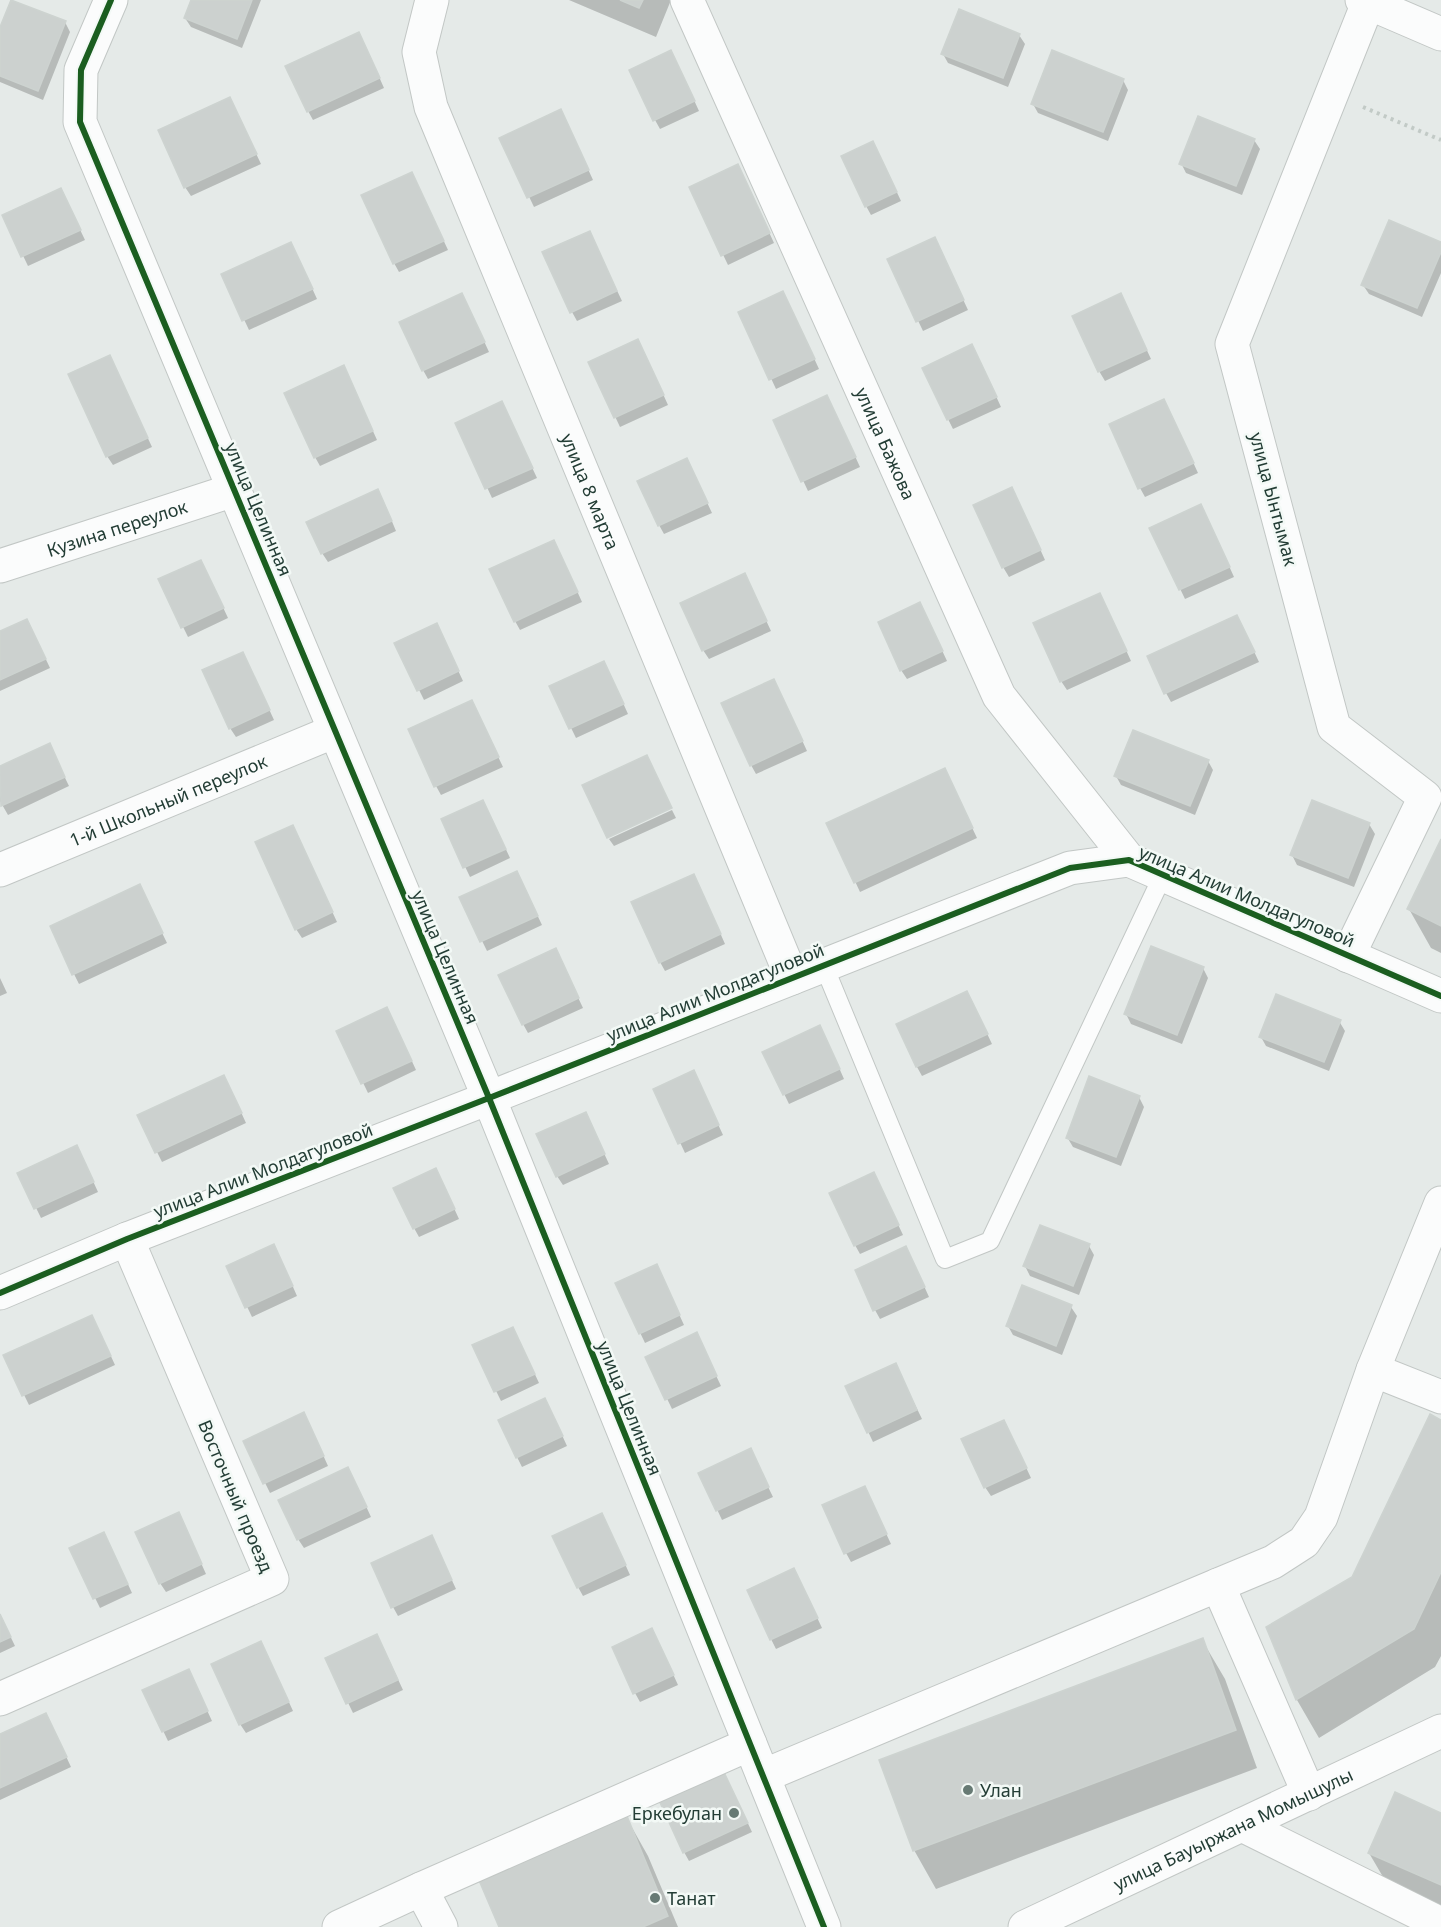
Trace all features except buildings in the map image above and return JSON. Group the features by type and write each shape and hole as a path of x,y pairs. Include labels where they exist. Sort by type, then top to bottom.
{"street":[{"name":"улица Целинная","path":"111,0 81,70 80,122 489,1098 824,1927"},
{"name":"улица 8 марта","path":"432,0 419,52 431,107 792,978"},
{"name":"улица Бажова","path":"687,0 999,696 1129,860"},
{"path":"1365,1 1441,34"},
{"name":"улица Ынтымак","path":"1348,956 1433,801 1334,727 1232,344 1332,94 1365,1"},
{"name":"Кузина переулок","path":"0,567 234,490"},
{"name":"1-й Школьный переулок","path":"0,870 335,731"},
{"name":"улица Алии Молдагуловой","path":"0,1293 128,1239 1070,868 1129,860 1441,996"},
{"path":"763,1776 1218,1586 1273,1562 1304,1542 1321,1517 1372,1370 1441,1203"},
{"name":"Восточный проезд","path":"0,1699 272,1579 128,1239"},
{"path":"1372,1370 1441,1397"},
{"path":"1218,1586 1309,1794"},
{"name":"улица Бауыржана Момышулы","path":"1035,1925 1441,1731"},
{"path":"339,1927 421,1888 750,1744"},
{"path":"1242,1825 1441,1924"},
{"path":"421,1888 441,1927"}],"lane":[{"path":"824,966 945,1259 990,1241 1163,875"}],"path":[{"path":"1332,94 1441,140"}],"cycle path":[{"path":"111,0 81,70 80,122 489,1098 824,1927"},
{"path":"0,1293 127,1239 1070,868 1129,860 1441,996"}],"place":[{"name":"Улан","path":"968,1790"},
{"name":"Еркебулан","path":"734,1813"},
{"name":"Танат","path":"655,1898"}]}
